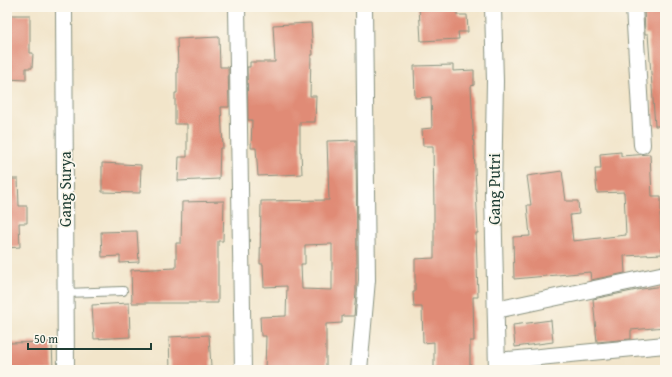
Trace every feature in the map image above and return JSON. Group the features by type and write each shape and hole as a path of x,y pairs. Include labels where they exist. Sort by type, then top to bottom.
{"street":[{"name":"Gang Surya","path":"64,7 66,370"},
{"path":"237,7 243,370"},
{"path":"359,370 367,280 364,7"},
{"name":"Gang Putri","path":"493,7 495,81 493,194 497,366"},
{"path":"634,7 642,145"},
{"path":"496,310 665,274"},
{"path":"497,366 665,345"}],"lane":[{"path":"66,293 123,291"}],"building":[{"path":"419,7 457,7 457,15 467,15 468,32 458,32 459,39 421,41"},
{"path":"644,7 665,7 665,126 655,126 648,34 645,34"},
{"path":"7,15 30,15 30,53 33,53 32,68 26,68 26,80 7,79"},
{"path":"311,23 313,55 311,55 310,96 316,96 315,122 300,122 302,174 258,176 256,148 251,148 252,120 248,120 247,67 250,67 250,62 275,62 273,25"},
{"path":"219,37 220,67 228,67 229,107 221,107 223,148 220,148 219,179 178,181 179,157 187,157 187,124 175,124 175,93 177,93 178,68 177,39"},
{"path":"453,65 453,71 474,70 474,85 471,86 478,233 476,233 478,297 473,297 474,341 470,341 470,370 434,370 434,342 423,343 422,307 414,307 413,292 415,292 415,259 434,258 433,146 423,146 422,129 432,128 431,97 415,98 414,66"},
{"path":"356,140 357,267 354,316 342,316 342,323 326,324 326,370 265,370 266,336 261,336 260,317 286,316 287,286 264,287 263,264 260,264 261,201 329,200 327,141","holes":["332,244 332,290 302,289 301,264 305,264 305,245"]},
{"path":"621,152 621,156 650,154 652,196 661,196 660,214 662,254 624,256 625,273 591,280 590,272 514,279 513,237 530,236 527,205 531,205 527,176 562,171 566,201 578,201 579,214 570,215 573,241 626,235 624,192 597,193 595,169 601,169 600,154"},
{"path":"102,163 141,165 140,193 102,192"},
{"path":"7,179 18,179 19,206 27,206 27,223 19,223 20,247 7,248"},
{"path":"224,201 223,241 218,241 218,303 132,303 131,270 176,268 176,243 181,243 182,202"},
{"path":"137,231 139,262 120,263 120,256 102,257 101,232"},
{"path":"662,286 665,327 631,330 631,339 597,342 593,299"},
{"path":"129,303 130,337 94,339 92,305"},
{"path":"551,320 553,342 515,347 513,325"},
{"path":"209,335 211,367 170,370 169,337"},
{"path":"52,342 53,370 9,370 8,343"}]}
